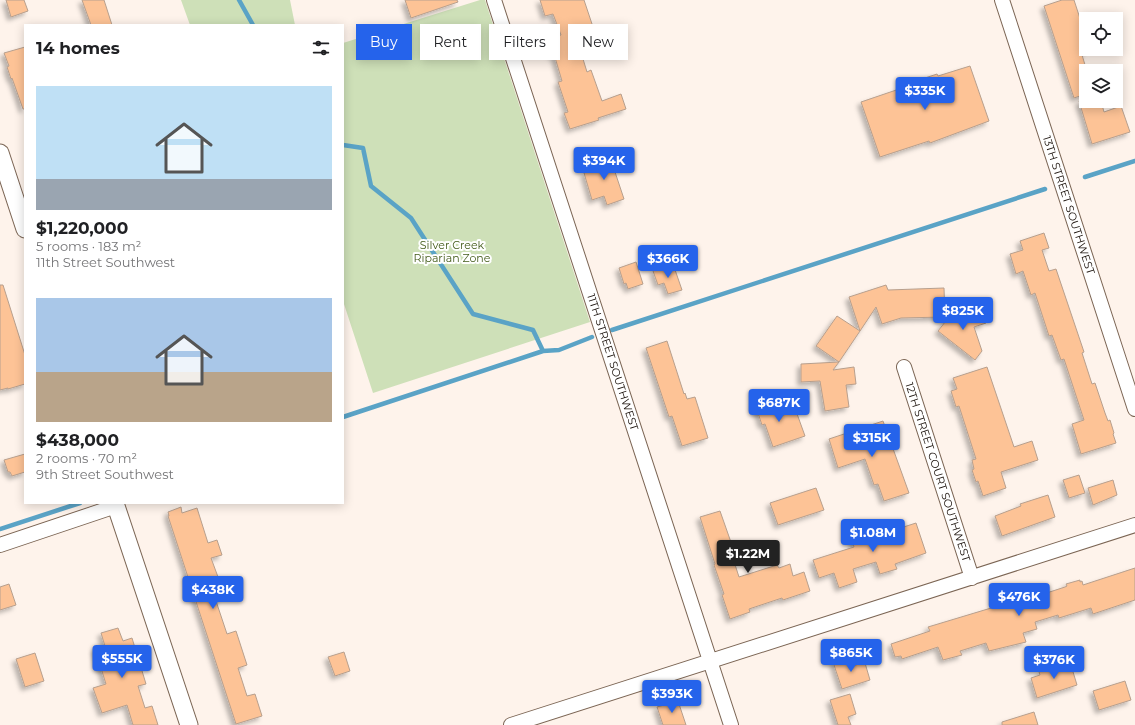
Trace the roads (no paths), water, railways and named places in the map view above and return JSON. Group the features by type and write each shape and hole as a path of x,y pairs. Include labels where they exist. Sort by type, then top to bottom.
{"street":[{"name":"11TH STREET SOUTHWEST","path":"494,0 731,725"},
{"name":"13TH STREET SOUTHWEST","path":"1002,0 1135,410"},
{"path":"0,153 24,226"},
{"name":"12TH STREET COURT SOUTHWEST","path":"904,367 972,578"},
{"path":"0,545 116,505 189,725"},
{"path":"511,725 1135,526"}],"waterway":[{"path":"239,0 252,24"},
{"path":"344,145 363,148 371,186 411,218 473,314 533,330 543,351 559,350 592,337"},
{"path":"1085,177 1135,161"},
{"path":"612,330 1045,189"},
{"path":"344,417 543,351"},
{"path":"0,529 77,504"}],"park label":[{"name":"Silver Creek Riparian Zone","path":"452,251"}]}
